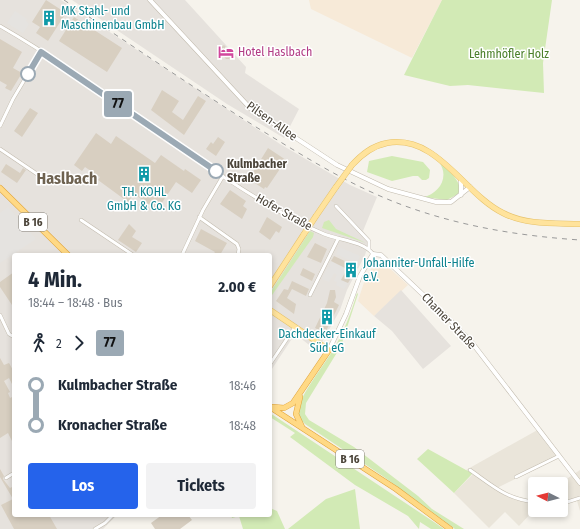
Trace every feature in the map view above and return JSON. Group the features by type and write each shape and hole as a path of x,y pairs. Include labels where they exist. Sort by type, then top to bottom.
{"highway":[{"name":"B 16","path":"0,188 66,253"},
{"path":"303,429 297,418 296,409 304,389 329,350"},
{"name":"B 16","path":"272,406 279,408 287,407 293,403 304,389"},
{"name":"B 16","path":"272,407 396,489 450,529"}],"main road":[{"path":"272,283 352,165 367,151 390,143 405,143 426,150 494,208 516,219 580,224"},
{"path":"272,311 329,350"}],"street":[{"name":"Pilsen-Allee","path":"150,0 234,92 258,114 338,165 364,179 405,195 436,202 452,202 470,188"},
{"name":"Hofer Straße","path":"0,26 41,52 223,176 271,206 313,229 369,249"},
{"path":"0,126 13,99 41,52"},
{"path":"0,148 37,174"},
{"path":"183,253 199,217 223,176"},
{"path":"461,179 461,196"},
{"path":"329,350 346,314 360,276 373,254 369,249 370,241 336,206"},
{"path":"199,217 236,244 239,249 238,253"},
{"path":"81,220 130,253"},
{"path":"310,295 338,239"},
{"name":"Chamer Straße","path":"373,254 379,254 384,257 464,334 580,483"},
{"path":"0,315 9,334 12,336"},
{"path":"272,361 295,327"},
{"path":"516,477 559,456"},
{"path":"470,470 495,488 516,500 528,501"},
{"path":"6,478 12,474"},
{"path":"568,502 580,498"},
{"path":"95,529 111,517"}],"shaded area":[{"path":"0,0 61,0 280,144 350,185 377,197 363,231 370,239 365,255 347,290 340,310 317,351 295,334 272,369 272,253 12,253 12,517 115,517 103,529 0,529"},
{"path":"72,0 185,0 246,67 245,73 299,109 284,138 227,104"},
{"path":"309,0 442,0 412,58 311,9"},
{"path":"15,11 27,19 26,21 29,24 23,33 7,23"},
{"path":"8,207 36,239 15,253 12,253 12,255 0,263 0,213"},
{"path":"339,247 360,256 357,264 336,254"},
{"path":"331,261 347,269 341,280 348,283 344,289 336,285 337,282 334,281 337,275 334,273 329,282 322,279 328,267 331,268 329,265"},
{"path":"377,261 385,264 408,285 374,316 358,301 366,276"},
{"path":"401,290 451,346 423,369 392,331 374,316"},
{"path":"541,428 562,456 497,488 516,498 528,499 528,516 519,526 505,512 489,528 454,493 473,474 466,470"},
{"path":"580,470 580,511 577,501 568,503 568,478"}],"green space":[{"name":"Lehmhöfler Holz","path":"442,0 552,0 543,63 544,93 468,85 450,86 404,75"},
{"path":"392,156 423,162 430,170 429,178 422,180 418,176 413,176 392,181 367,172 369,161"},
{"path":"439,162 454,176 459,185 460,190 458,194 447,200 423,197 434,192 441,184 443,173"},
{"path":"329,220 336,229 366,243 322,228 324,222"},
{"path":"310,231 314,233 313,237 272,295 272,290"},
{"path":"357,293 358,294 341,346 306,403 305,414 309,420 354,447 418,496 432,509 464,529 455,529 384,477 305,424 299,417 299,405 341,336"},
{"path":"272,414 444,529 431,529 420,522 419,529 408,516 355,485 290,437 295,433 272,418"},
{"path":"428,449 473,473 454,493 417,459"},
{"path":"355,489 360,529 288,529 326,499"},
{"path":"272,509 277,511 285,529 243,529 239,517 272,517"}],"building":[{"name":"MK Stahl- und Maschinenbau GmbH","path":"46,0 66,13 48,41 36,33 40,27 32,22"},
{"path":"74,17 122,48 107,72 59,41"},
{"path":"0,39 22,52 13,68 22,73 11,91 5,88 7,85 0,81"},
{"name":"Hotel Haslbach","path":"224,45 233,54 229,59 226,59 218,50"},
{"path":"162,90 179,101 172,112 183,120 198,96 206,101 184,135 151,110"},
{"path":"30,108 38,113 22,137 14,131"},
{"name":"TH. KOHL GmbH & Co. KG","path":"96,133 111,144 116,136 155,163 161,155 184,171 185,169 201,180 192,193 176,182 157,210 134,194 128,202 98,180 100,177 85,167 82,171 74,165"},
{"path":"218,137 225,142 216,156 206,149 211,142 213,144"},
{"path":"268,148 286,160 267,188 265,187 264,189 250,180 250,177"},
{"path":"6,164 20,173 23,168 26,170 17,183 1,172"},
{"path":"230,190 246,201 243,206 247,209 242,219 220,204"},
{"path":"267,217 282,227 279,233 276,231 270,240 259,232"},
{"path":"129,224 136,231 132,237 142,243 136,252 118,240"},
{"path":"201,229 227,243 221,253 214,253 215,252 195,241"},
{"path":"315,243 327,249 321,263 307,257"},
{"name":"Johanniter-Unfall-Hilfe e.V.","path":"334,256 349,263 351,261 357,264 356,266 358,267 348,283 341,280 347,269 331,261"},
{"path":"303,268 315,274 312,281 300,275"},
{"path":"12,273 12,305 0,287 0,282"},
{"path":"292,281 309,289 306,296 292,289 287,298 296,304 294,314 276,301 284,289 288,290"},
{"name":"Dachdecker-Einkauf Süd eG","path":"330,290 335,290 336,297 334,302 339,305 325,333 315,328 327,303"},
{"path":"0,358 4,365 9,363 12,368 12,384 9,378 4,381 10,392 8,393 10,398 12,397 12,441 8,433 0,438"},
{"path":"0,469 4,476 3,479 10,488 12,487 12,497 0,477"},
{"path":"12,500 12,517 50,517 57,529 14,529 1,505"},
{"path":"159,517 190,517 192,520 180,529 155,529 151,523"}],"railway":[{"path":"64,0 256,127 330,171 368,191 429,214 471,225 514,233 580,240"}],"bus line":[{"name":"77","path":"28,74 41,52 216,171"}],"place":[{"name":"MK Stahl- und Maschinenbau GmbH","path":"49,18"},
{"name":"Hotel Haslbach","path":"226,52"},
{"name":"Kulmbacher Straße","path":"216,171"},
{"name":"TH. KOHL GmbH & Co. KG","path":"144,174"},
{"name":"Johanniter-Unfall-Hilfe e.V.","path":"351,270"},
{"name":"Dachdecker-Einkauf Süd eG","path":"327,317"}],"district":[{"name":"Haslbach","path":"67,178"}]}
